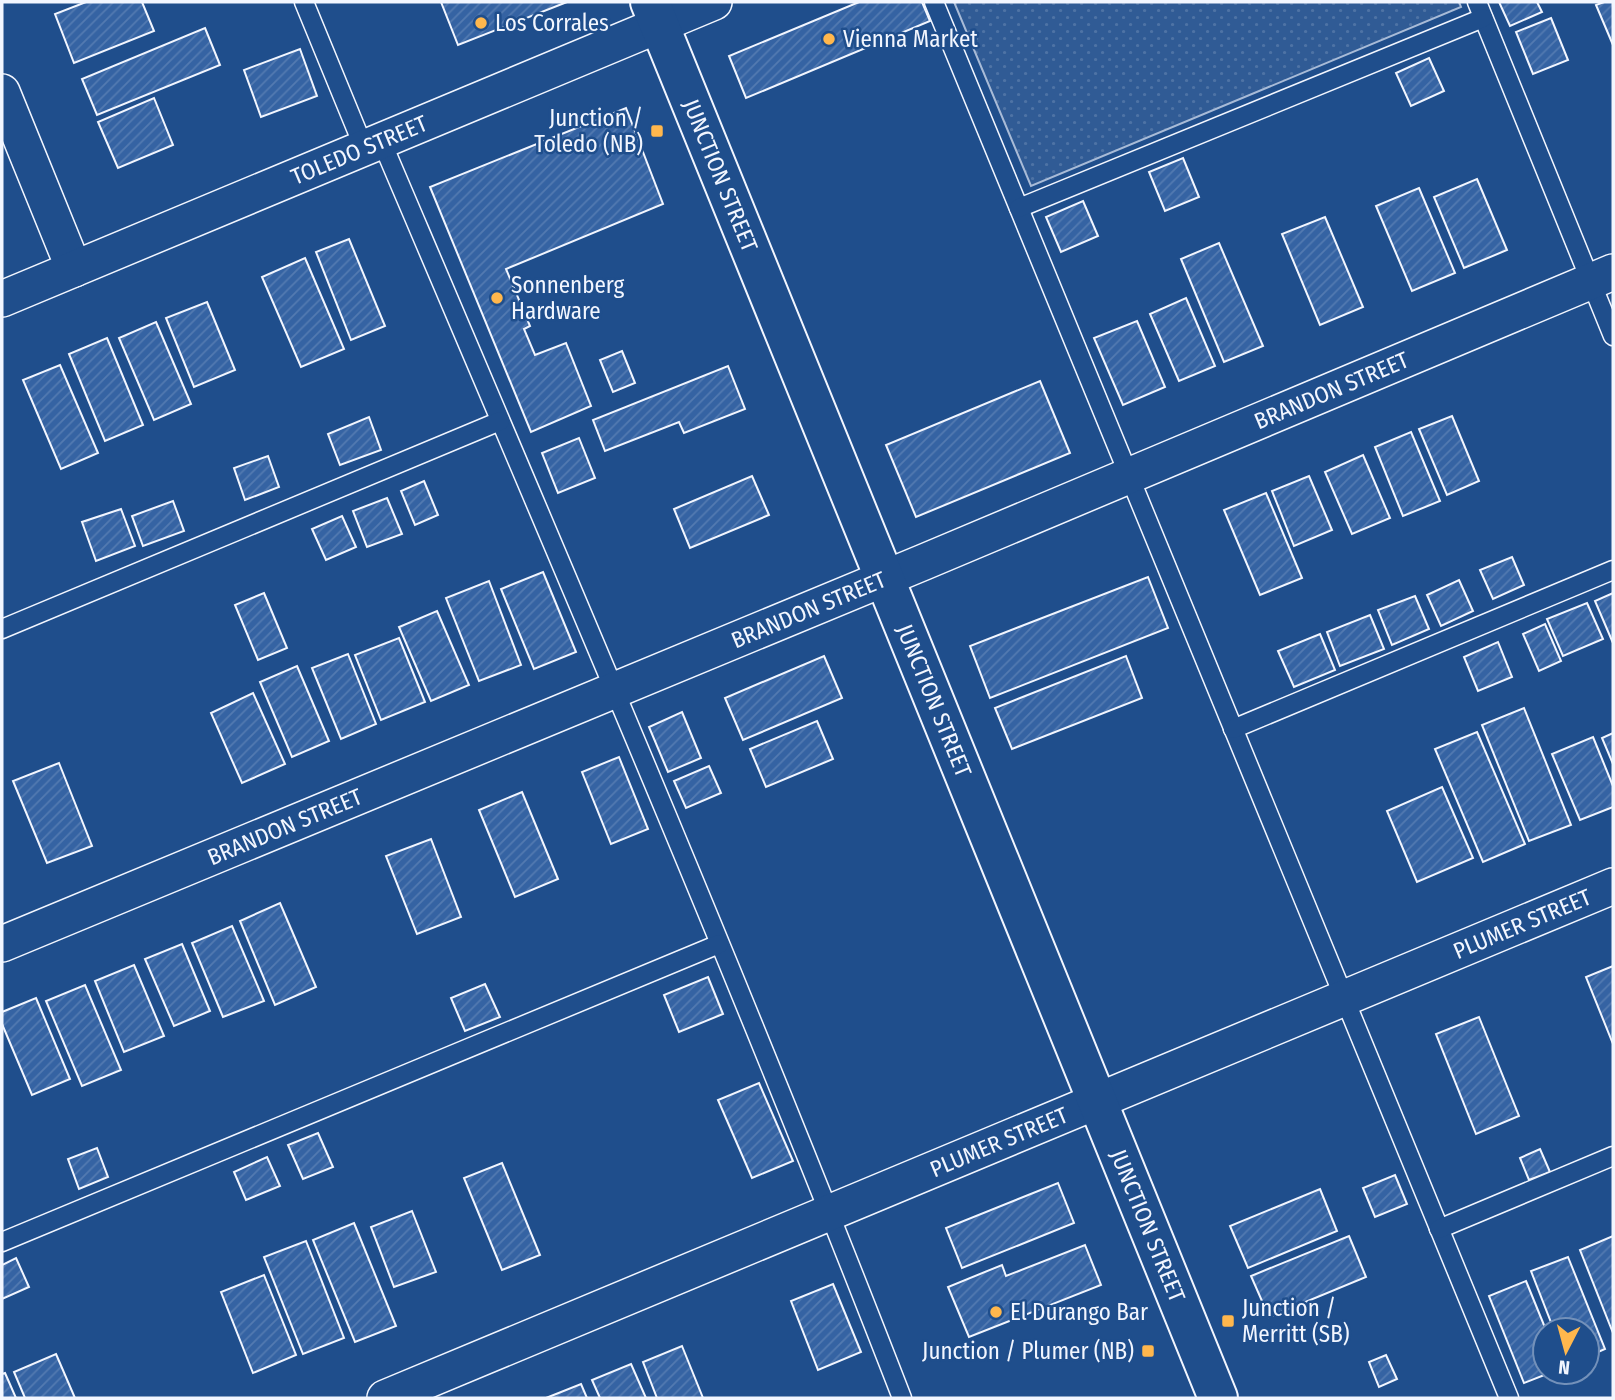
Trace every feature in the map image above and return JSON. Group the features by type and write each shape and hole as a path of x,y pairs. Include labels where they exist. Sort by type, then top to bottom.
{"street":[{"name":"TOLEDO STREET","path":"2,299 373,144 655,13 715,2"},
{"name":"JUNCTION STREET","path":"655,13 1218,1398"},
{"path":"2,92 74,269"},
{"name":"BRANDON STREET","path":"2,944 1602,277"},
{"name":"PLUMER STREET","path":"385,1398 1613,886"}],"lane":[{"path":"304,2 373,144 500,422 830,1213 902,1398"},
{"path":"934,2 1509,1398"},
{"path":"1019,208 1480,10 1602,277 1613,336"},
{"path":"2,629 500,422"},
{"path":"1233,729 1613,570"},
{"path":"2,1242 719,944"},
{"path":"1439,1229 1613,1156"}],"shaded area":[{"path":"954,2 1459,2 1461,7 1031,186"}],"building":[{"path":"86,2 142,2 154,31 74,63 55,14"},
{"name":"Los Corrales","path":"441,2 567,2 458,45"},
{"name":"Vienna Market","path":"859,2 922,2 930,21 746,98 729,56"},
{"path":"1499,2 1537,2 1542,12 1510,26"},
{"path":"1613,2 1613,45 1596,5"},
{"path":"1551,18 1568,60 1533,74 1516,32"},
{"path":"205,28 220,65 97,115 82,79"},
{"path":"300,49 317,96 261,117 244,70"},
{"path":"1429,58 1444,91 1411,106 1396,73"},
{"path":"154,98 173,145 118,168 98,122"},
{"name":"Sonnenberg Hardware","path":"626,108 663,204 506,269 530,326 524,329 535,355 566,343 591,406 531,432 430,187"},
{"path":"1183,158 1199,197 1165,211 1149,172"},
{"path":"1477,179 1507,250 1464,268 1434,197"},
{"path":"1419,188 1455,273 1412,291 1376,206"},
{"path":"1083,201 1098,236 1061,252 1046,217"},
{"path":"1325,217 1363,307 1320,325 1282,234"},
{"path":"349,239 385,326 351,340 316,252"},
{"path":"1219,243 1263,346 1224,362 1181,259"},
{"path":"305,258 344,349 301,367 262,277"},
{"path":"1186,298 1215,366 1179,381 1150,314"},
{"path":"207,302 235,370 194,387 166,318"},
{"path":"1137,321 1165,387 1123,405 1094,338"},
{"path":"156,322 191,404 154,420 119,338"},
{"path":"107,338 143,425 105,441 69,354"},
{"path":"622,351 635,383 613,392 600,360"},
{"path":"60,365 98,453 61,469 23,380"},
{"path":"728,366 745,409 684,433 679,422 605,451 593,420"},
{"path":"1040,381 1070,453 916,517 886,445"},
{"path":"1452,416 1479,481 1447,495 1419,429"},
{"path":"369,417 381,450 340,465 328,434"},
{"path":"1411,432 1440,501 1403,516 1375,447"},
{"path":"579,438 595,478 558,493 542,453"},
{"path":"1363,455 1390,518 1352,534 1325,472"},
{"path":"268,456 279,487 245,500 234,468"},
{"path":"752,476 769,515 690,548 674,509"},
{"path":"1309,476 1332,530 1294,546 1272,491"},
{"path":"424,481 438,515 415,525 401,491"},
{"path":"1266,493 1302,578 1260,595 1224,510"},
{"path":"387,498 402,534 367,547 353,511"},
{"path":"173,501 184,531 143,546 132,516"},
{"path":"121,509 135,546 96,561 82,522"},
{"path":"342,516 356,547 326,560 312,529"},
{"path":"1512,557 1524,585 1493,599 1480,570"},
{"path":"543,572 576,652 534,669 501,589"},
{"path":"1148,577 1168,628 990,698 970,646"},
{"path":"1459,580 1473,611 1441,626 1427,595"},
{"path":"489,581 521,665 479,681 446,598"},
{"path":"264,593 287,648 258,660 235,605"},
{"path":"1613,593 1613,643 1595,601"},
{"path":"1415,596 1429,629 1392,645 1378,610"},
{"path":"1587,603 1603,639 1563,656 1547,619"},
{"path":"437,611 469,685 431,701 399,627"},
{"path":"1370,615 1384,649 1340,666 1327,632"},
{"path":"1545,624 1561,661 1539,671 1523,634"},
{"path":"1320,634 1335,670 1294,687 1278,651"},
{"path":"399,638 425,702 381,720 355,655"},
{"path":"1498,642 1512,677 1478,691 1464,657"},
{"path":"348,654 376,724 341,739 312,668"},
{"path":"824,656 842,698 743,740 725,698"},
{"path":"1126,656 1142,698 1012,749 995,708"},
{"path":"297,666 329,741 292,757 260,682"},
{"path":"253,693 285,764 242,783 211,713"},
{"path":"1524,708 1571,825 1529,841 1482,725"},
{"path":"682,712 701,758 668,772 649,727"},
{"path":"817,721 833,759 766,787 750,749"},
{"path":"1477,732 1525,844 1483,862 1435,749"},
{"path":"1613,733 1613,764 1602,738"},
{"path":"1593,737 1613,786 1613,807 1580,820 1552,754"},
{"path":"619,757 648,829 611,844 582,772"},
{"path":"59,763 92,846 47,863 13,781"},
{"path":"709,766 721,793 686,808 674,781"},
{"path":"1442,787 1473,858 1417,882 1387,811"},
{"path":"522,792 558,879 515,897 479,810"},
{"path":"431,839 461,917 417,934 386,856"},
{"path":"280,903 316,987 275,1005 240,921"},
{"path":"232,926 264,1001 223,1017 192,943"},
{"path":"182,944 210,1011 174,1026 145,959"},
{"path":"134,965 164,1036 124,1052 95,981"},
{"path":"1613,966 1613,1044 1586,977"},
{"path":"708,977 723,1014 679,1032 664,995"},
{"path":"485,984 500,1017 465,1031 451,998"},
{"path":"85,985 121,1070 82,1086 46,1001"},
{"path":"36,998 70,1079 32,1095 2,1024 2,1012"},
{"path":"1479,1017 1519,1116 1476,1134 1436,1034"},
{"path":"759,1083 793,1161 752,1178 718,1100"},
{"path":"318,1133 333,1167 303,1179 288,1145"},
{"path":"97,1148 108,1177 79,1189 68,1159"},
{"path":"1540,1149 1550,1172 1529,1180 1520,1158"},
{"path":"267,1157 280,1186 246,1200 234,1172"},
{"path":"502,1163 540,1255 502,1270 464,1178"},
{"path":"1395,1175 1407,1204 1375,1217 1363,1188"},
{"path":"1058,1183 1074,1223 962,1268 946,1228"},
{"path":"1320,1189 1337,1231 1248,1268 1230,1226"},
{"path":"412,1211 436,1272 394,1287 371,1227"},
{"path":"354,1223 396,1326 355,1342 313,1240"},
{"path":"1349,1236 1366,1277 1269,1317 1251,1276"},
{"path":"1613,1236 1613,1333 1580,1250"},
{"path":"306,1241 344,1338 303,1354 264,1257"},
{"name":"El Durango Bar","path":"1085,1245 1101,1285 969,1337 948,1287 1002,1265 1006,1276"},
{"path":"1568,1257 1592,1316 1549,1316 1531,1271"},
{"path":"16,1258 29,1287 2,1299 2,1265"},
{"path":"264,1275 296,1355 253,1373 221,1292"},
{"path":"1526,1281 1540,1316 1531,1316 1531,1380 1524,1383 1489,1296"},
{"path":"833,1284 861,1352 818,1370 791,1301"},
{"path":"682,1346 703,1398 657,1398 643,1362"},
{"path":"56,1354 75,1398 25,1398 14,1372"},
{"path":"1386,1355 1397,1379 1379,1387 1369,1362"},
{"path":"631,1364 646,1398 600,1398 592,1380"},
{"path":"5,1373 16,1398 2,1398 2,1374"},
{"path":"581,1384 587,1398 546,1398"}],"place":[{"name":"Los Corrales","path":"481,23"},
{"name":"Vienna Market","path":"829,39"},
{"name":"Junction / Toledo (NB)","path":"657,131"},
{"name":"Sonnenberg Hardware","path":"497,298"},
{"name":"El Durango Bar","path":"996,1312"},
{"name":"Junction / Merritt (SB)","path":"1228,1321"},
{"name":"Junction / Plumer (NB)","path":"1148,1351"}]}
